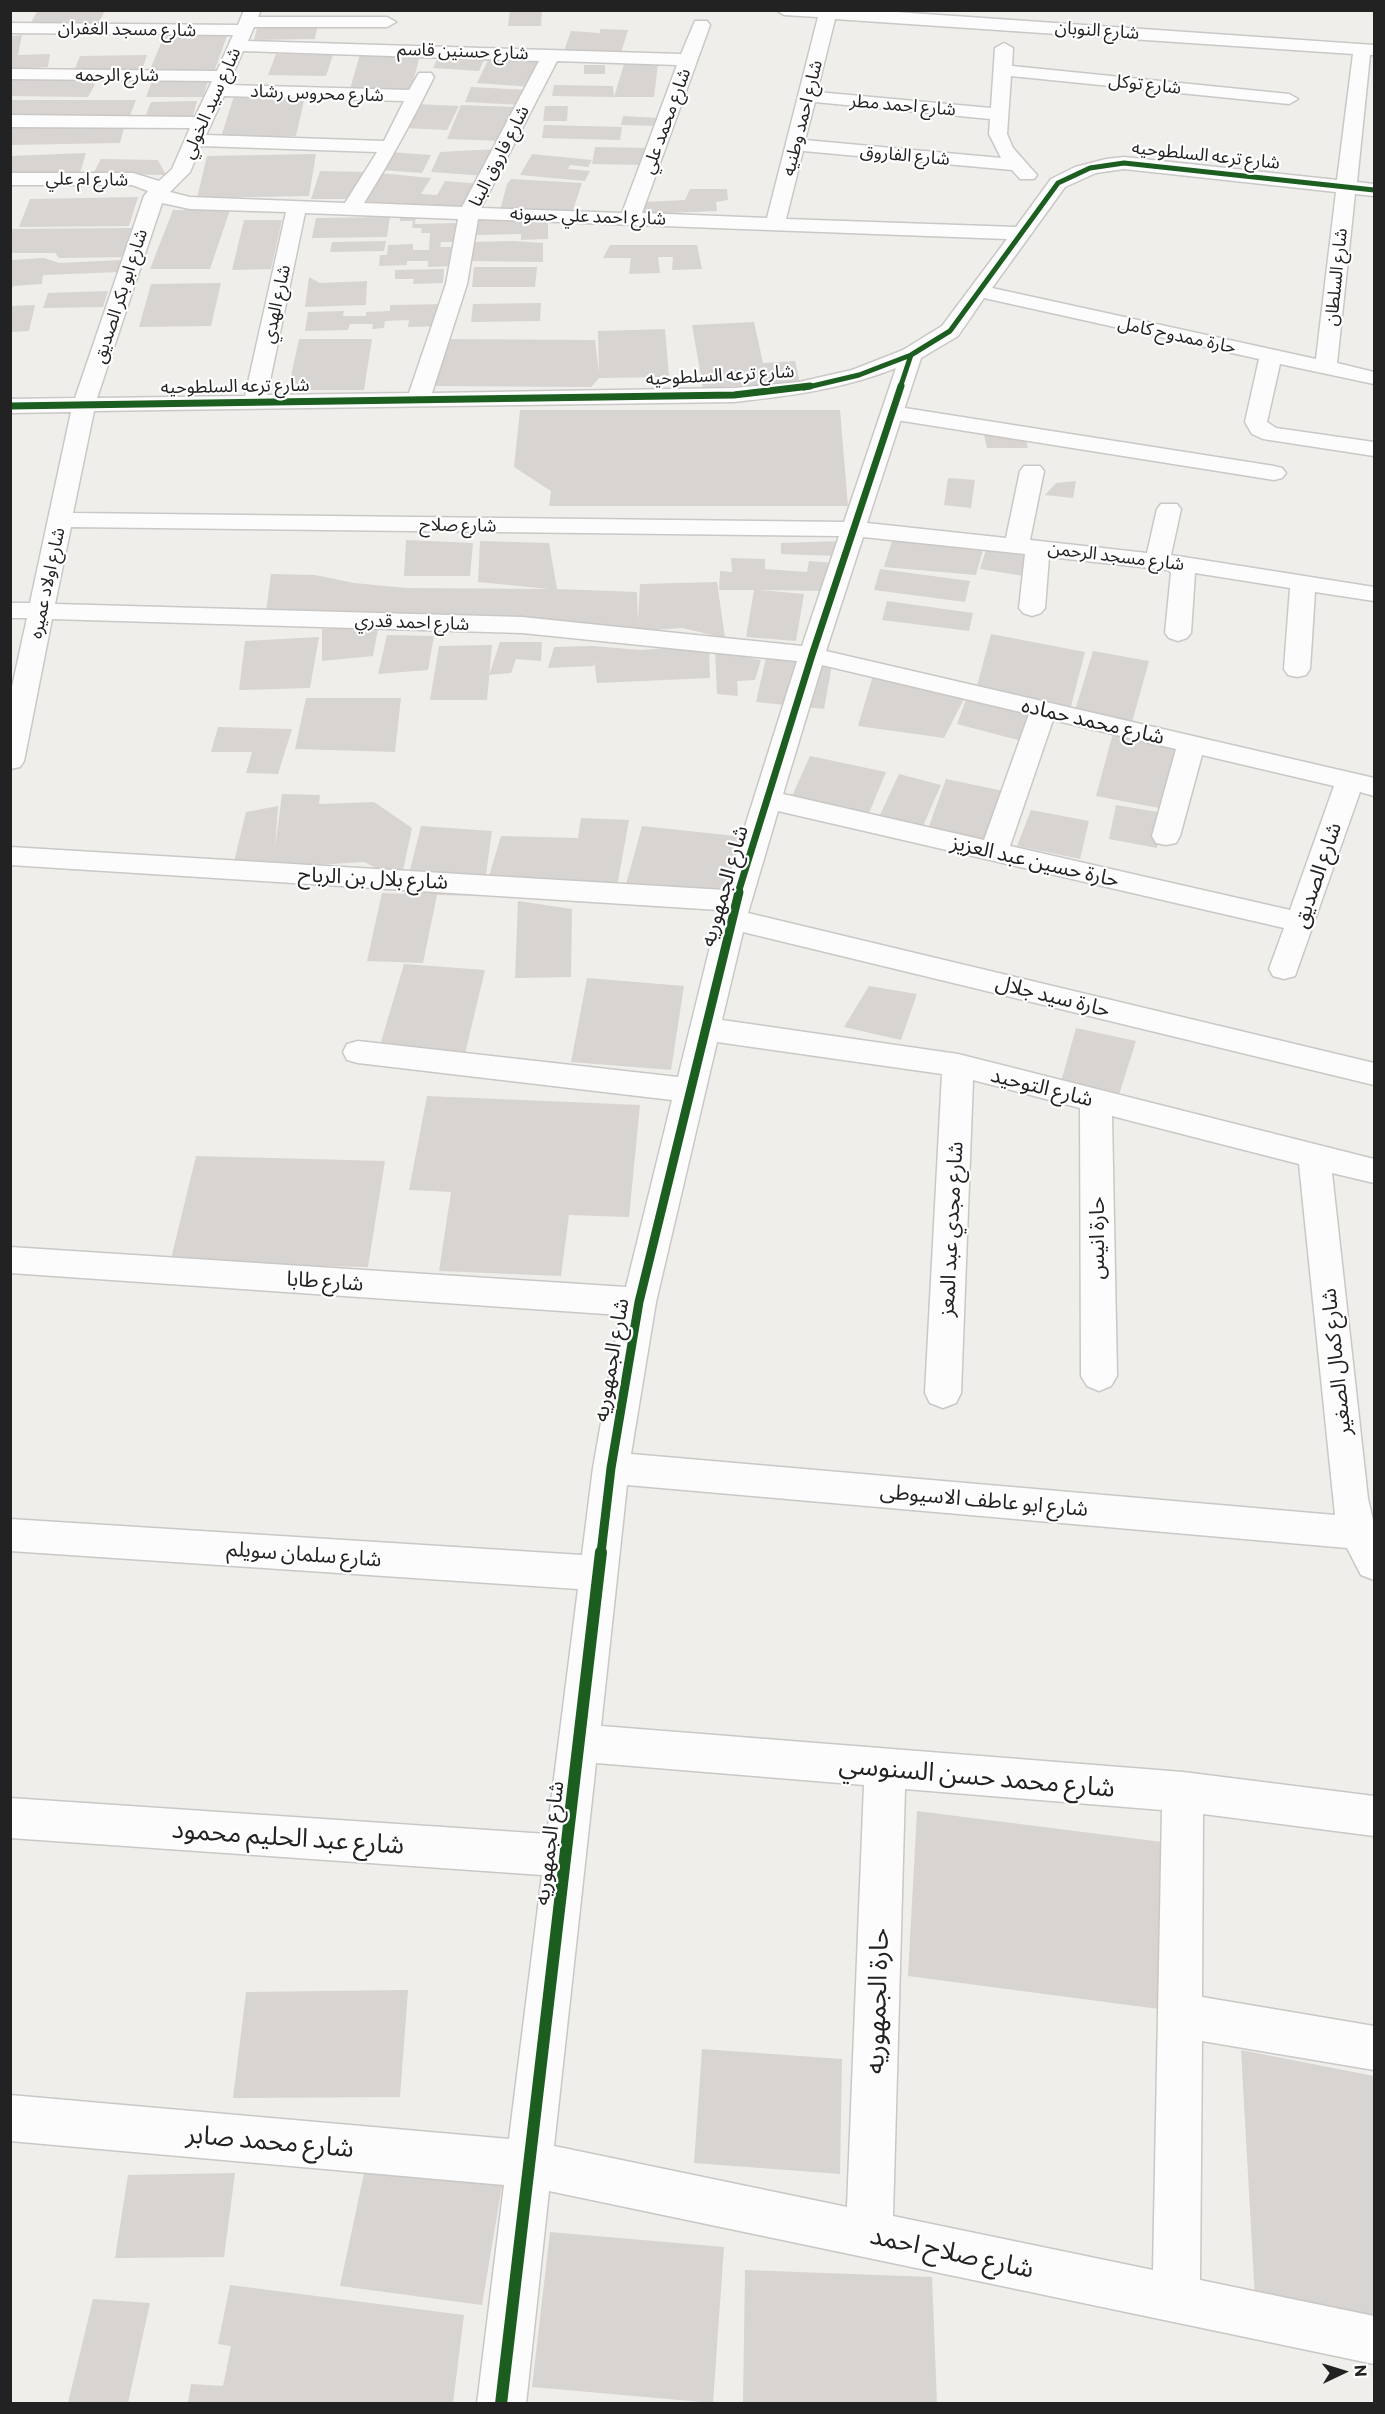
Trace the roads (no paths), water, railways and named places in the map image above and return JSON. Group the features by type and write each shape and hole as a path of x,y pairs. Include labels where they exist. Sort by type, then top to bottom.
{"street":[{"path":"102,29 112,10"},
{"name":"شارع النوبان","path":"784,10 1007,17 1368,50"},
{"name":"شارع احمد وطنيه","path":"775,224 828,13"},
{"path":"245,27 389,16 378,48"},
{"path":"1007,17 998,134 1004,150 1016,165 1049,195"},
{"name":"شارع محمد علي","path":"630,218 701,25"},
{"name":"شارع مسجد الغفران","path":"10,28 245,27"},
{"name":"شارع حسنين قاسم","path":"245,27 378,48 689,60"},
{"name":"شارع سيد الخولي","path":"160,190 180,172 245,27"},
{"path":"352,207 390,147 417,96 437,50"},
{"name":"شارع السلطان","path":"1326,367 1346,186 1368,50"},
{"name":"شارع فاروق البنا","path":"417,400 450,315 468,238 469,212 551,55"},
{"name":"شارع توكل","path":"1002,70 1289,99"},
{"name":"شارع الرحمه","path":"10,74 220,83"},
{"name":"شارع محروس رشاد","path":"220,83 417,96"},
{"name":"شارع احمد مطر","path":"807,96 1000,114"},
{"path":"10,121 198,131 390,147"},
{"name":"شارع الفاروق","path":"795,145 1016,165"},
{"name":"شارع ترعه السلطوحيه","path":"10,406 734,395 799,389 859,375 911,356 950,331 1058,183 1073,172 1096,165 1124,163 1374,190"},
{"name":"شارع ام علي","path":"10,179 133,179 145,181 160,190"},
{"name":"شارع احمد علي حسونه","path":"160,190 162,196 190,203 352,207 1021,234"},
{"name":"شارع ابو بكر الصديق","path":"84,405 154,196 160,190"},
{"name":"شارع الهدي","path":"255,402 297,205"},
{"name":"حارة ممدوح كامل","path":"979,291 1374,378"},
{"path":"1271,355 1256,422 1260,429 1271,434 1374,449"},
{"name":"شارع الجمهوريه","path":"501,2403 610,1468 639,1302 734,910 812,655 911,356"},
{"name":"شارع اولاد عميره","path":"10,761 14,730 42,611 84,405"},
{"path":"892,413 1274,473"},
{"path":"1032,471 1027,546 1032,608"},
{"path":"1169,509 1167,562 1183,573 1178,633"},
{"name":"شارع صلاح","path":"61,520 855,529"},
{"name":"شارع مسجد الرحمن","path":"855,529 1167,562 1303,581 1374,594"},
{"path":"1297,669 1303,581"},
{"name":"شارع احمد قدري","path":"10,610 522,625 812,655"},
{"name":"شارع محمد حماده","path":"812,655 1362,784"},
{"path":"994,852 1044,710"},
{"path":"1166,836 1191,744"},
{"name":"شارع الصديق","path":"1284,969 1301,922 1362,784"},
{"name":"حارة حسين عبد العزيز","path":"768,800 1301,922"},
{"name":"شارع بلال بن الرباح","path":"10,856 734,910"},
{"name":"حارة سيد جلال","path":"734,910 1374,1074"},
{"name":"شارع التوحيد","path":"705,1029 958,1065 1374,1172"},
{"path":"358,1052 690,1090"},
{"name":"شارع مجدي عبد المعز","path":"943,1393 958,1065"},
{"name":"حارة انيس","path":"1096,1100 1098,1376"},
{"name":"شارع كمال الصغير","path":"1314,1156 1350,1499 1366,1548"},
{"name":"شارع طابا","path":"10,1260 639,1302"},
{"name":"شارع ابو عاطف الاسيوطى","path":"610,1468 1366,1548"},
{"name":"شارع سلمان سويلم","path":"10,1535 598,1573"},
{"name":"شارع محمد حسن السنوسي","path":"579,1743 1183,1792 1374,1816"},
{"name":"حارة الجمهوريه","path":"868,2235 885,1768"},
{"path":"1176,2298 1183,1792"},
{"name":"شارع عبد الحليم محمود","path":"10,1818 566,1856"},
{"path":"1180,2015 1374,2048"},
{"name":"شارع محمد صابر","path":"10,2118 530,2164"},
{"name":"شارع صلاح احمد","path":"530,2164 1374,2340"}]}
